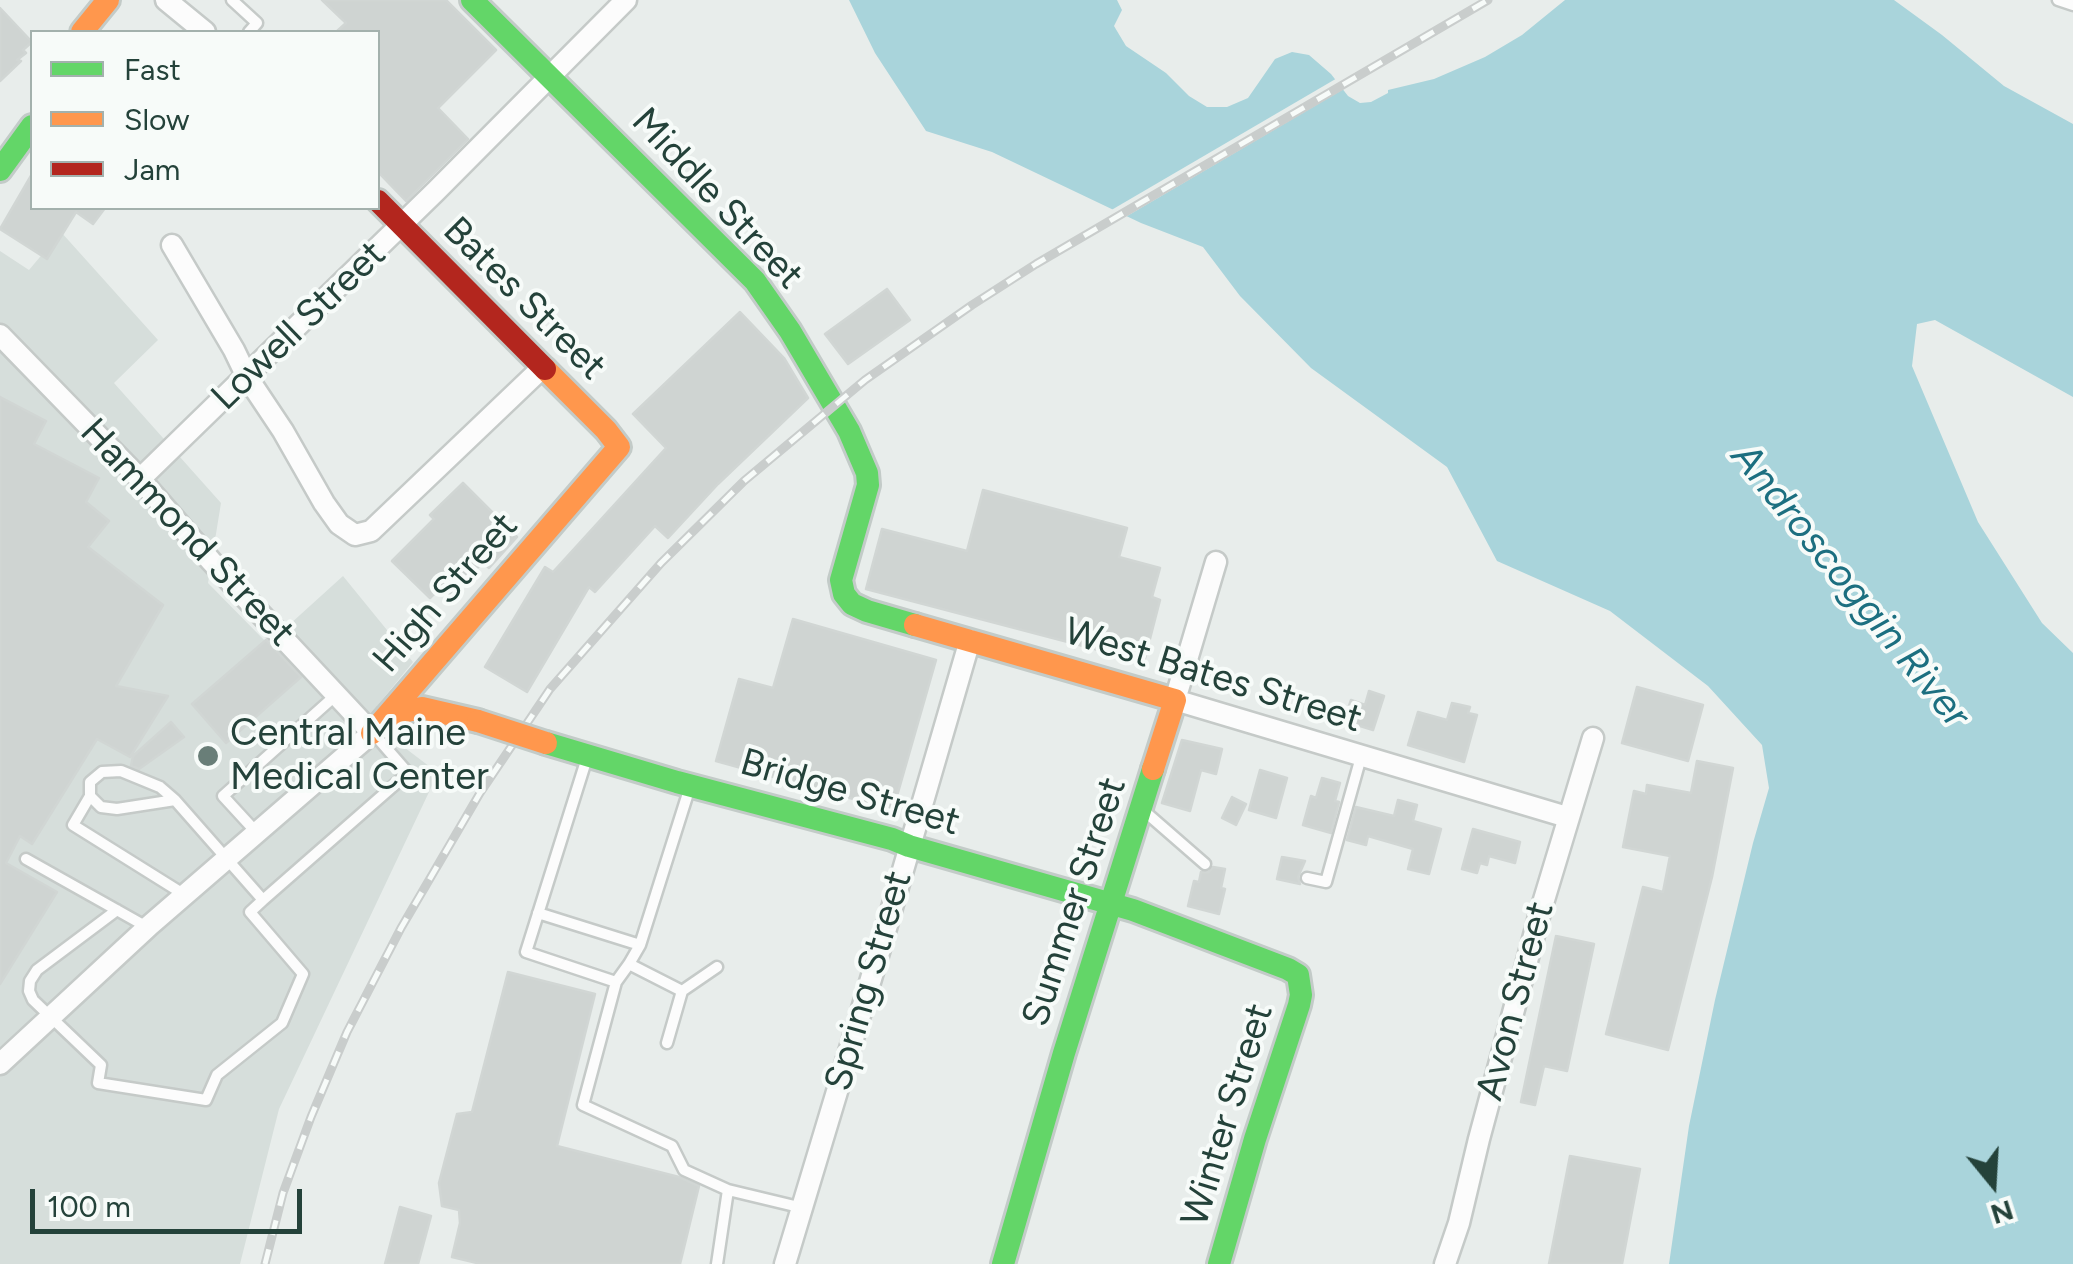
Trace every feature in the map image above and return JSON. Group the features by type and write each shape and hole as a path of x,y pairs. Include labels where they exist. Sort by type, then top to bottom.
{"main road":[{"path":"84,30 108,0"},
{"path":"109,30 132,0"},
{"name":"Middle Street","path":"472,0 755,281 790,331 842,419 867,473 868,485 842,572 844,594"},
{"path":"0,132 26,117"},
{"path":"0,170 26,117"},
{"name":"Bates Street","path":"380,203 619,447"},
{"name":"High Street","path":"372,733 619,447"},
{"name":"West Bates Street","path":"844,594 852,604 867,611 1175,700"},
{"name":"Summer Street","path":"1003,1264 1064,1053 1175,700"},
{"name":"Bridge Street","path":"372,733 390,717 409,709 433,709 478,721 1111,903 1288,968 1298,976 1300,985"},
{"name":"Winter Street","path":"1219,1264 1254,1139 1299,1005 1300,985"}],"street":[{"path":"166,0 203,30"},
{"name":"Lowell Street","path":"140,480 402,226 626,0"},
{"path":"172,244 324,503 346,530 359,535 371,531 543,367"},
{"name":"Hammond Street","path":"0,335 140,480 372,733"},
{"name":"Summer Street","path":"1175,700 1216,562"},
{"name":"Spring Street","path":"785,1264 970,640"},
{"name":"West Bates Street","path":"1175,700 1568,817"},
{"name":"High Street","path":"0,1083 2,1059 372,733"},
{"name":"Avon Street","path":"1446,1264 1592,738"}],"lane":[{"path":"232,0 253,28"},
{"path":"2058,0 2073,5"},
{"path":"257,833 223,796 336,694"},
{"path":"117,910 38,970 30,981 33,1000 101,1066 98,1083 206,1100 217,1075 282,1022 303,974 250,912 408,773 372,733"},
{"path":"587,755 526,952 616,982"},
{"path":"1307,878 1326,882 1361,757"},
{"path":"185,895 73,824 90,796 90,782 102,772 121,772 160,787 263,900"},
{"path":"690,785 640,945 616,982 583,1105 672,1146 684,1170 728,1190 803,1208"},
{"path":"90,796 100,807 118,809 175,800"},
{"path":"1142,810 1205,864"},
{"path":"26,859 148,927"},
{"path":"538,913 640,945"},
{"path":"629,964 682,991"},
{"path":"667,1043 682,991 717,967"},
{"path":"717,1264 728,1190"}],"shaded area":[{"name":"Central Maine Medical Center","path":"61,232 158,340 114,383 221,503 208,583 268,644 343,576 413,662 377,706 392,738 438,773 279,1109 240,1264 0,1264 0,251 29,270"}],"water":[{"name":"Androscoggin River","path":"849,0 1117,0 1122,10 1114,26 1126,46 1207,107 1227,107 1248,98 1275,59 1292,52 1309,55 1348,96 1360,103 1371,102 1388,90 1434,79 1485,57 1522,35 1565,0 1894,0 2004,86 2073,124 2073,397 1935,320 1917,324 1912,366 1978,522 2042,623 2073,653 2073,1264 1669,1264 1689,1126 1715,1000 1769,788 1762,745 1708,686 1610,611 1497,561 1447,467 1311,368 1240,296 1203,247 1141,223 992,152 926,131 875,53"}],"pier":[{"path":"1339,77 1347,87 1122,219 1108,212"}],"building":[{"path":"322,0 446,0 496,50 438,108 468,139 406,201 380,174 380,30 338,30 346,23"},
{"path":"0,8 30,44 17,60 21,61 0,81"},
{"path":"30,177 30,210 104,210 93,224 76,212 47,259 0,229"},
{"path":"887,289 910,320 848,364 825,334"},
{"path":"740,312 784,358 808,398 668,538 655,526 595,592 589,587 527,692 485,667 545,567 553,572 666,448 633,414"},
{"path":"0,397 46,421 34,444 99,478 86,502 109,521 88,547 163,605 116,686 168,696 130,757 97,739 32,844 20,836 6,863 57,892 0,984"},
{"path":"463,483 517,537 489,568 483,562 450,595 442,586 430,598 392,561"},
{"path":"983,490 1127,528 1119,557 1160,568 1152,597 1160,600 1144,662 866,589 882,529 967,551"},
{"path":"793,619 936,660 893,810 716,761 739,679 773,688"},
{"path":"266,640 301,677 226,743 192,704"},
{"path":"1637,687 1703,705 1688,761 1622,743"},
{"path":"1369,691 1384,696 1373,730 1344,721 1351,700 1365,705"},
{"path":"1452,703 1470,707 1468,713 1477,715 1464,762 1408,745 1418,712 1447,720"},
{"path":"171,722 184,737 139,769 131,766 133,756"},
{"path":"1182,740 1222,749 1216,774 1201,770 1190,811 1162,803"},
{"path":"1697,761 1733,768 1712,877 1668,1050 1606,1034 1643,887 1663,892 1670,856 1623,847 1634,791 1646,794 1647,785 1691,793"},
{"path":"1260,770 1287,778 1276,818 1249,810"},
{"path":"1322,778 1340,783 1331,833 1303,825 1311,796 1316,798"},
{"path":"1232,797 1246,804 1236,825 1222,818"},
{"path":"1398,800 1417,805 1413,821 1441,829 1429,874 1408,869 1413,849 1368,836 1366,845 1347,840 1356,807 1394,816"},
{"path":"1473,829 1520,842 1515,863 1489,856 1487,865 1480,863 1477,873 1462,869"},
{"path":"1282,857 1305,861 1298,877 1300,884 1277,879"},
{"path":"1213,867 1225,869 1219,914 1188,906 1194,881 1199,882 1201,872 1209,872"},
{"path":"1556,936 1594,944 1567,1071 1544,1066 1535,1105 1521,1102"},
{"path":"508,972 595,994 557,1146 679,1177 699,1186 680,1264 481,1264 452,1257 459,1210 442,1206 439,1183 457,1114 472,1112"},
{"path":"1570,1156 1640,1169 1622,1264 1549,1264"},
{"path":"400,1207 431,1216 418,1264 385,1264"}],"railway":[{"path":"265,1264 283,1193 311,1117 347,1032 401,928 480,793 550,689 661,563 744,481 865,380 972,305 1488,0"}],"traffic: fast":[{"path":"472,0 755,281 790,331 849,431 867,473 868,485 841,580 844,594 852,604 867,611 915,625"},
{"path":"0,170 30,129"},
{"path":"546,743 1133,910 1298,975 1299,1005 1219,1264"},
{"path":"1003,1264 1153,769"}],"traffic: slow":[{"path":"84,30 108,0"},
{"path":"372,733 619,447 545,369"},
{"path":"915,625 1175,700 1153,769"},
{"path":"386,721 397,713 422,708 478,721"},
{"path":"478,721 546,743"}],"traffic: jam":[{"path":"380,203 545,369"}],"place":[{"name":"Central Maine Medical Center","path":"208,756"}]}
